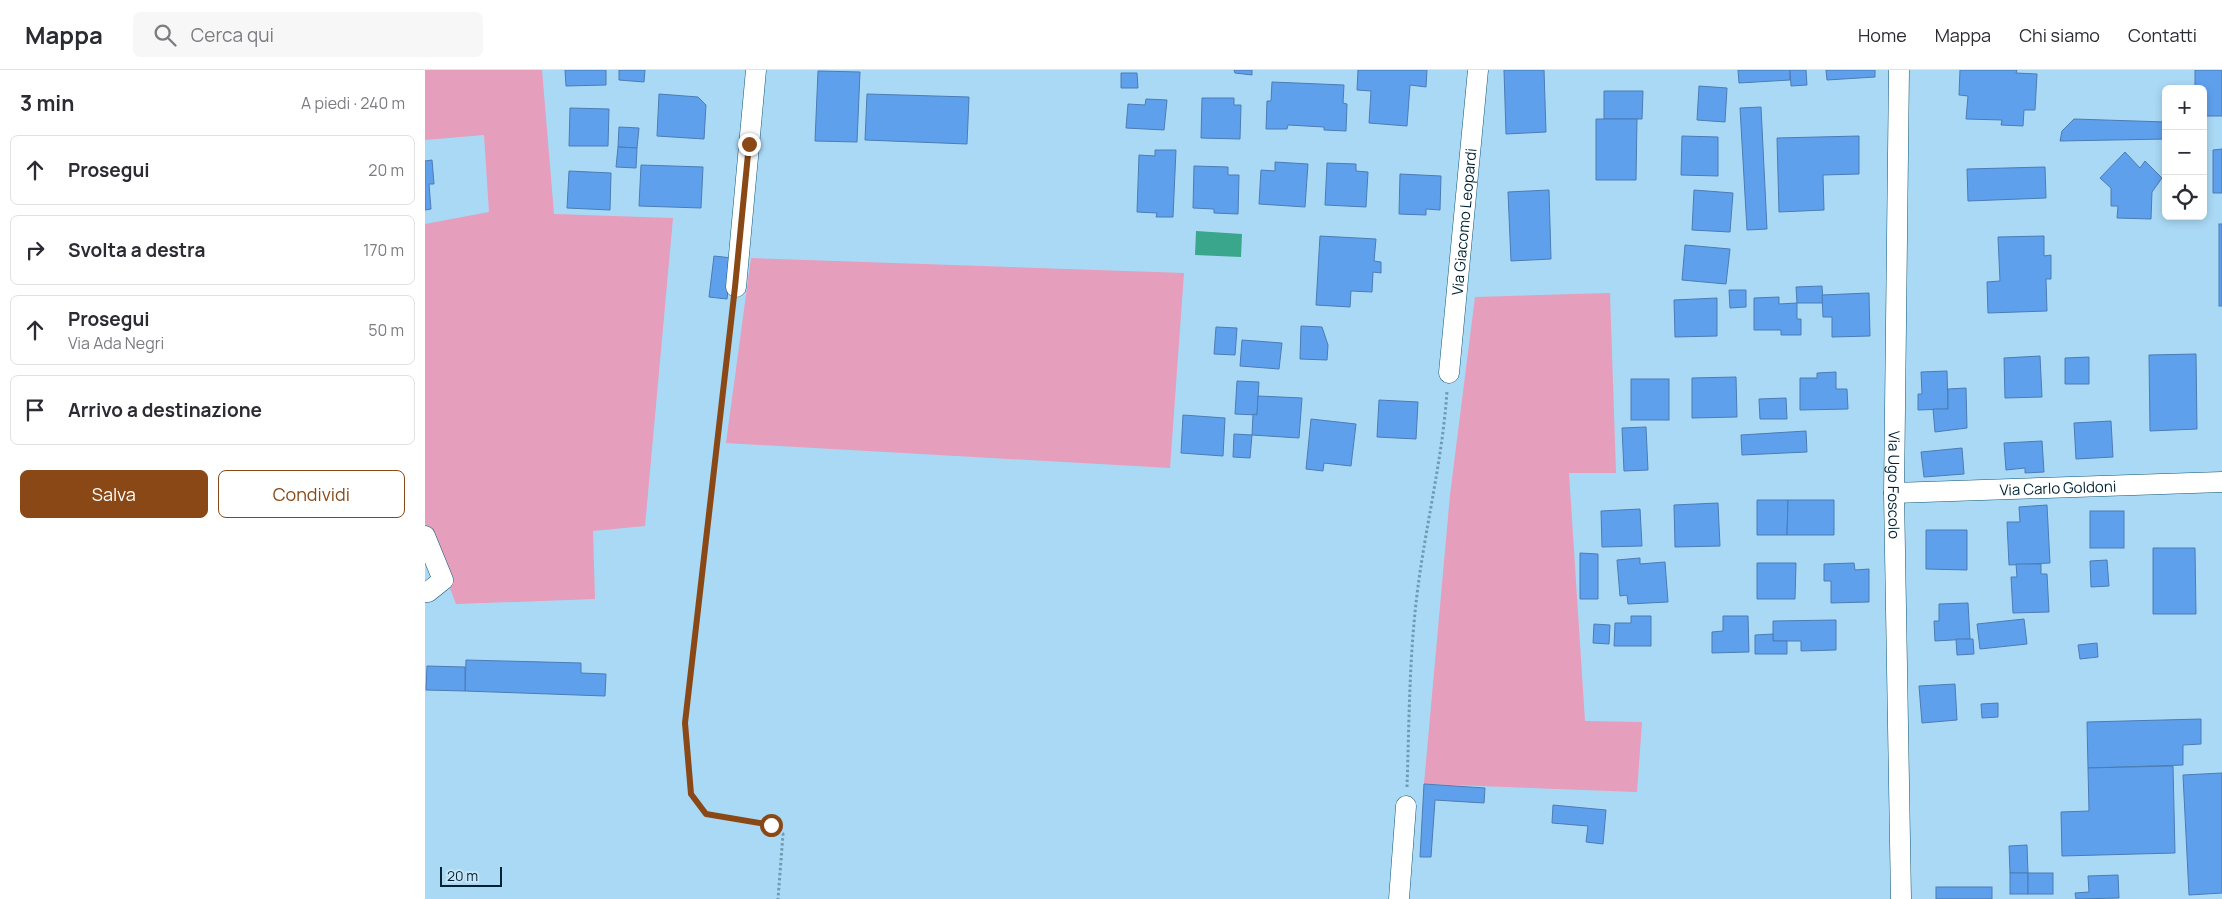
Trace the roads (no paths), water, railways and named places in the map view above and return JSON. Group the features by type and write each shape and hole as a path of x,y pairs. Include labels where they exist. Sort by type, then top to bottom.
{"street":[{"path":"735,287 755,70"},
{"name":"Via Giacomo Leopardi","path":"1449,373 1478,70"},
{"name":"Via Ugo Foscolo","path":"1899,70 1893,493 1901,899"},
{"name":"Via Carlo Goldoni","path":"1893,493 2222,482"},
{"path":"425,536 443,580 428,592 425,592"},
{"path":"1399,899 1406,806"}]}
